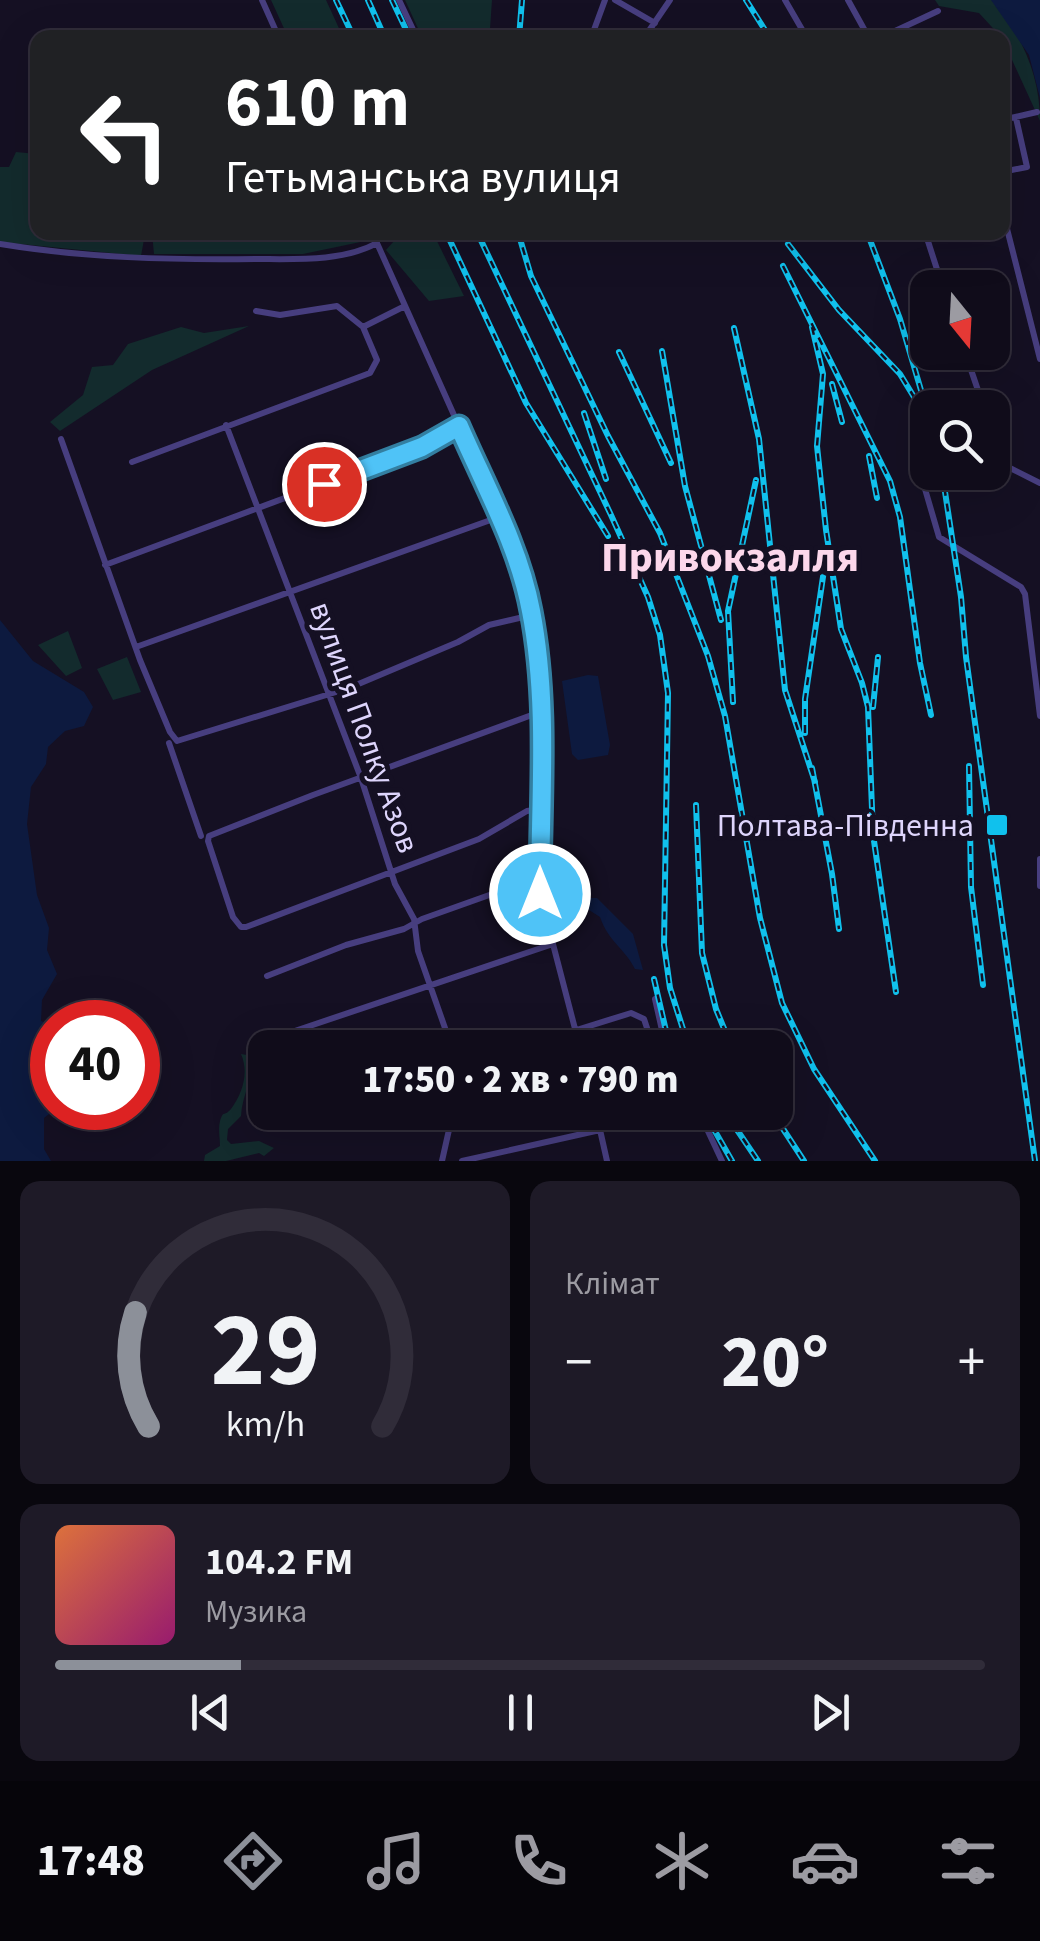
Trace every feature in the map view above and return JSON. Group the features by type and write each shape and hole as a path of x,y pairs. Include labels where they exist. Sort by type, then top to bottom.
{"street":[{"path":"262,0 276,30"},
{"path":"399,0 413,30"},
{"path":"595,30 605,0"},
{"path":"615,0 656,23"},
{"path":"650,30 670,0"},
{"path":"785,0 802,30"},
{"path":"848,0 865,30"},
{"path":"897,30 938,10"},
{"path":"1010,119 1037,112"},
{"path":"1010,170 1027,167 1016,118"},
{"path":"376,240 500,516 520,568 532,615 541,712 540,894 575,1028"},
{"path":"928,240 937,270"},
{"path":"1010,240 1040,359"},
{"path":"0,244 155,260 306,258 354,251 377,243"},
{"path":"132,462 370,373 377,360 363,327 337,306 280,315 256,311"},
{"path":"363,327 406,306"},
{"name":"вулиця Полку Азов","path":"226,425 361,778 392,871 414,919 418,951 446,1030"},
{"path":"105,565 422,447 459,426"},
{"path":"61,439 170,732 201,836"},
{"path":"1010,468 1040,483"},
{"path":"925,490 938,537 1020,586 1040,716"},
{"path":"136,648 500,516"},
{"path":"173,742 280,712 327,692 365,682 489,625 532,615"},
{"path":"540,810 526,811 479,839 241,927 210,850 209,836 541,712"},
{"path":"1040,859 1040,886"},
{"path":"267,976 540,877"},
{"path":"297,1030 553,944"},
{"path":"655,999 662,1030"},
{"path":"569,1030 632,1013 644,1019 648,1030"},
{"path":"442,1161 449,1130"},
{"path":"462,1161 600,1130 607,1161"},
{"path":"707,1130 722,1161"}],"green space":[{"path":"271,0 326,0 340,30 285,30"},
{"path":"405,0 492,0 490,29 419,30"},
{"path":"935,0 993,0 1013,28 1033,72 1040,121 1010,55 1010,30 995,30 979,13 939,6"},
{"path":"16,152 30,153 30,240 144,240 141,256 0,242 0,167 9,167"},
{"path":"153,240 370,240 303,254 154,254"},
{"path":"436,240 464,296 429,301 386,250 394,241"},
{"path":"249,326 152,370 60,431 50,422 83,395 92,367 113,365 128,344 181,327 204,333"},
{"path":"68,631 82,668 66,676 38,645"},
{"path":"127,657 141,692 113,700 97,669"},
{"path":"248,1047 248,1084 241,1116 228,1129 227,1140 231,1144 259,1141 274,1148 264,1156 259,1153 226,1161 204,1161 205,1155 220,1146 221,1117 231,1109 242,1089 245,1075 241,1054 247,1055"}],"water":[{"path":"991,0 1040,0 1040,98 1029,55"},
{"path":"0,620 33,661 84,692 93,707 84,726 65,731 48,747 46,764 31,787 27,824 37,895 49,928 47,950 57,974 42,1000 30,1000 30,1130 44,1130 44,1149 51,1161 0,1161"},
{"path":"598,676 610,745 608,755 578,760 572,754 562,681"},
{"path":"586,898 597,898 633,934 643,970 635,969 600,917 589,910"}],"railway":[{"path":"336,0 350,30"},
{"path":"368,0 381,30"},
{"path":"392,0 406,30"},
{"path":"520,30 522,0"},
{"path":"746,0 765,30"},
{"path":"450,240 526,403 608,536"},
{"path":"481,240 611,515 648,597 660,635 668,693 664,945 670,988 683,1030"},
{"path":"520,240 531,276 660,533 708,656 725,716 760,918 782,1003 814,1069 875,1161"},
{"path":"870,240 921,390"},
{"path":"788,244 839,310 900,374 910,390"},
{"path":"783,266 890,481 900,517 931,715"},
{"path":"812,327 823,374 817,446 826,530 841,629 868,707 873,834 896,992"},
{"path":"734,328 759,439 785,690 815,782"},
{"path":"662,351 685,486 721,620"},
{"path":"619,352 671,463"},
{"path":"832,384 842,422"},
{"path":"584,413 606,479"},
{"path":"869,456 877,498"},
{"path":"733,702 728,611 756,480"},
{"path":"945,490 1035,1161"},
{"path":"805,733 805,699 824,570"},
{"path":"873,707 878,657"},
{"path":"969,766 971,887 983,985"},
{"path":"812,768 839,929"},
{"path":"696,805 702,953 725,1030"},
{"path":"654,979 666,1030"},
{"path":"714,1130 732,1161"},
{"path":"737,1130 758,1161"},
{"path":"784,1130 804,1161"}],"place":[{"name":"Полтава-Південна","path":"997,825"}],"district":[{"name":"Привокзалля","path":"730,556"}],"route":[{"path":"324,484 422,447 459,426 505,529 531,609 541,712 540,894"}]}
